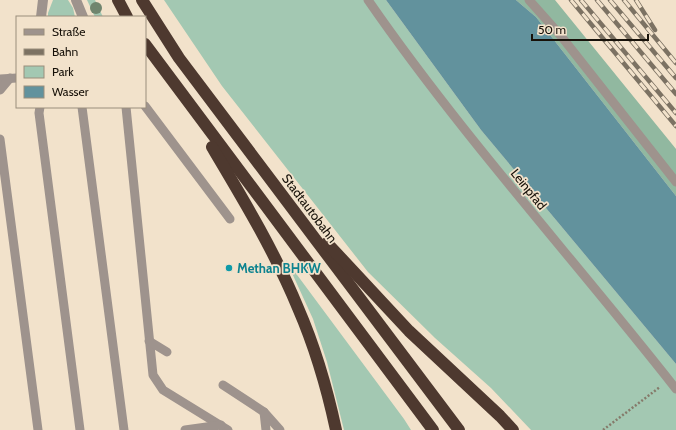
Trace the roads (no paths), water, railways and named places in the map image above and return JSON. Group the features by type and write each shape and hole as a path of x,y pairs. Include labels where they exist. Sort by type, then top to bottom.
{"highway":[{"path":"118,0 126,16"},
{"name":"Stadtautobahn","path":"142,0 179,58 459,430"},
{"path":"146,45 182,96 433,430"},
{"path":"182,96 244,200 298,308 319,364 336,430"},
{"path":"286,199 409,331 513,430"}],"street":[{"path":"41,16 43,0"},
{"path":"76,0 83,16"}],"lane":[{"name":"Leinpfad","path":"368,0 390,32 472,139 676,389"},
{"path":"529,0 561,36 676,182"},
{"path":"0,79 13,78"},
{"path":"0,90 13,78"},
{"path":"146,107 230,219"},
{"path":"40,108 80,430"},
{"path":"82,108 124,430"},
{"path":"126,108 153,375 160,386 224,428"},
{"path":"0,139 38,430"},
{"path":"149,341 167,352"},
{"path":"223,385 264,412 280,430"},
{"path":"264,412 266,430"},
{"path":"185,430 224,428"}],"water":[{"path":"386,0 516,0 536,17 676,196 676,364 481,130"}],"railway":[{"path":"571,0 676,126"},
{"path":"581,0 676,113"},
{"path":"597,0 676,94"},
{"path":"610,0 676,78"},
{"path":"624,0 676,63"},
{"path":"636,0 655,30"}],"place":[{"name":"Methan BHKW","path":"229,268"}]}
